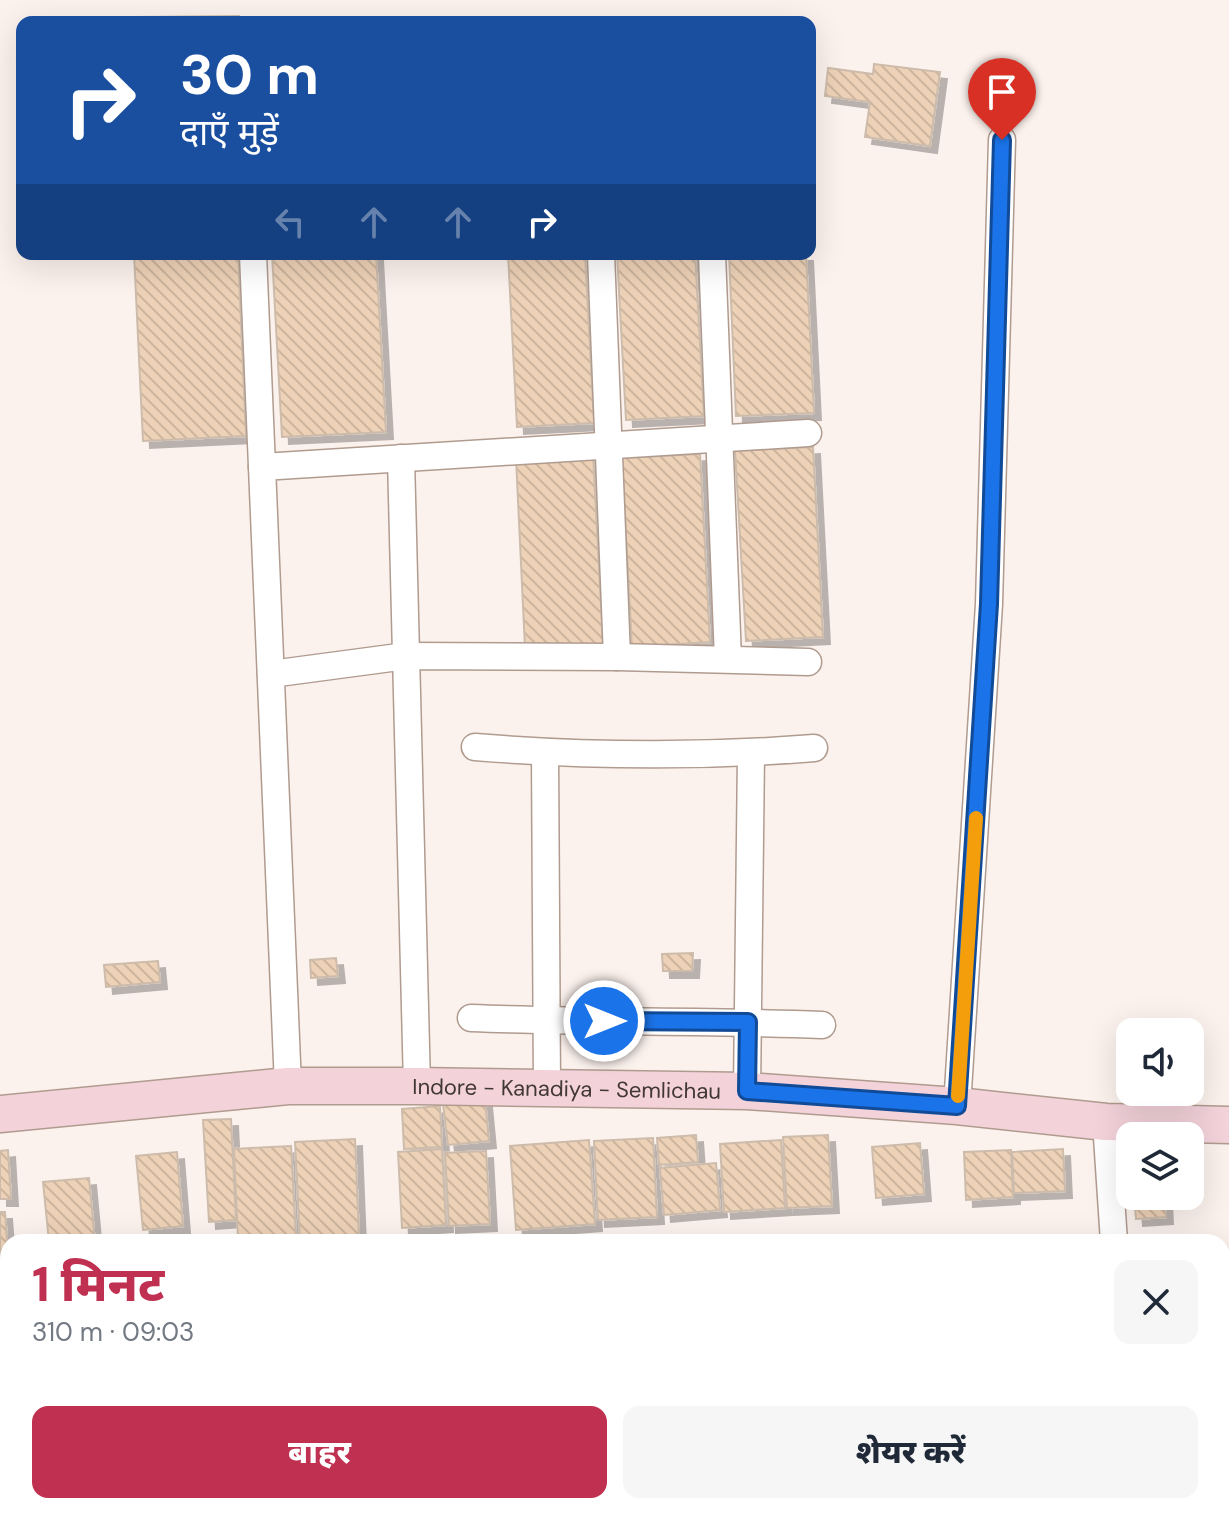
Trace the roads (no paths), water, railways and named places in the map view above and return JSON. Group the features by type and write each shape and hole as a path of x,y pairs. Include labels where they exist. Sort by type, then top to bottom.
{"main road":[{"name":"Indore - Kanadiya - Semlichau","path":"0,1114 288,1086 417,1086 747,1091 957,1106 1106,1122 1229,1125"}],"street":[{"path":"957,1106 989,604 1002,140"},
{"path":"253,260 288,1086"},
{"path":"601,260 617,657"},
{"path":"712,260 728,659"},
{"path":"262,467 808,433"},
{"path":"401,458 417,1086"},
{"path":"271,674 406,656 808,662"},
{"path":"475,747 545,753 751,753 814,748"},
{"path":"545,753 547,1088"},
{"path":"747,1091 751,753"},
{"path":"471,1018 822,1025"},
{"path":"1106,1122 1113,1234"}]}
